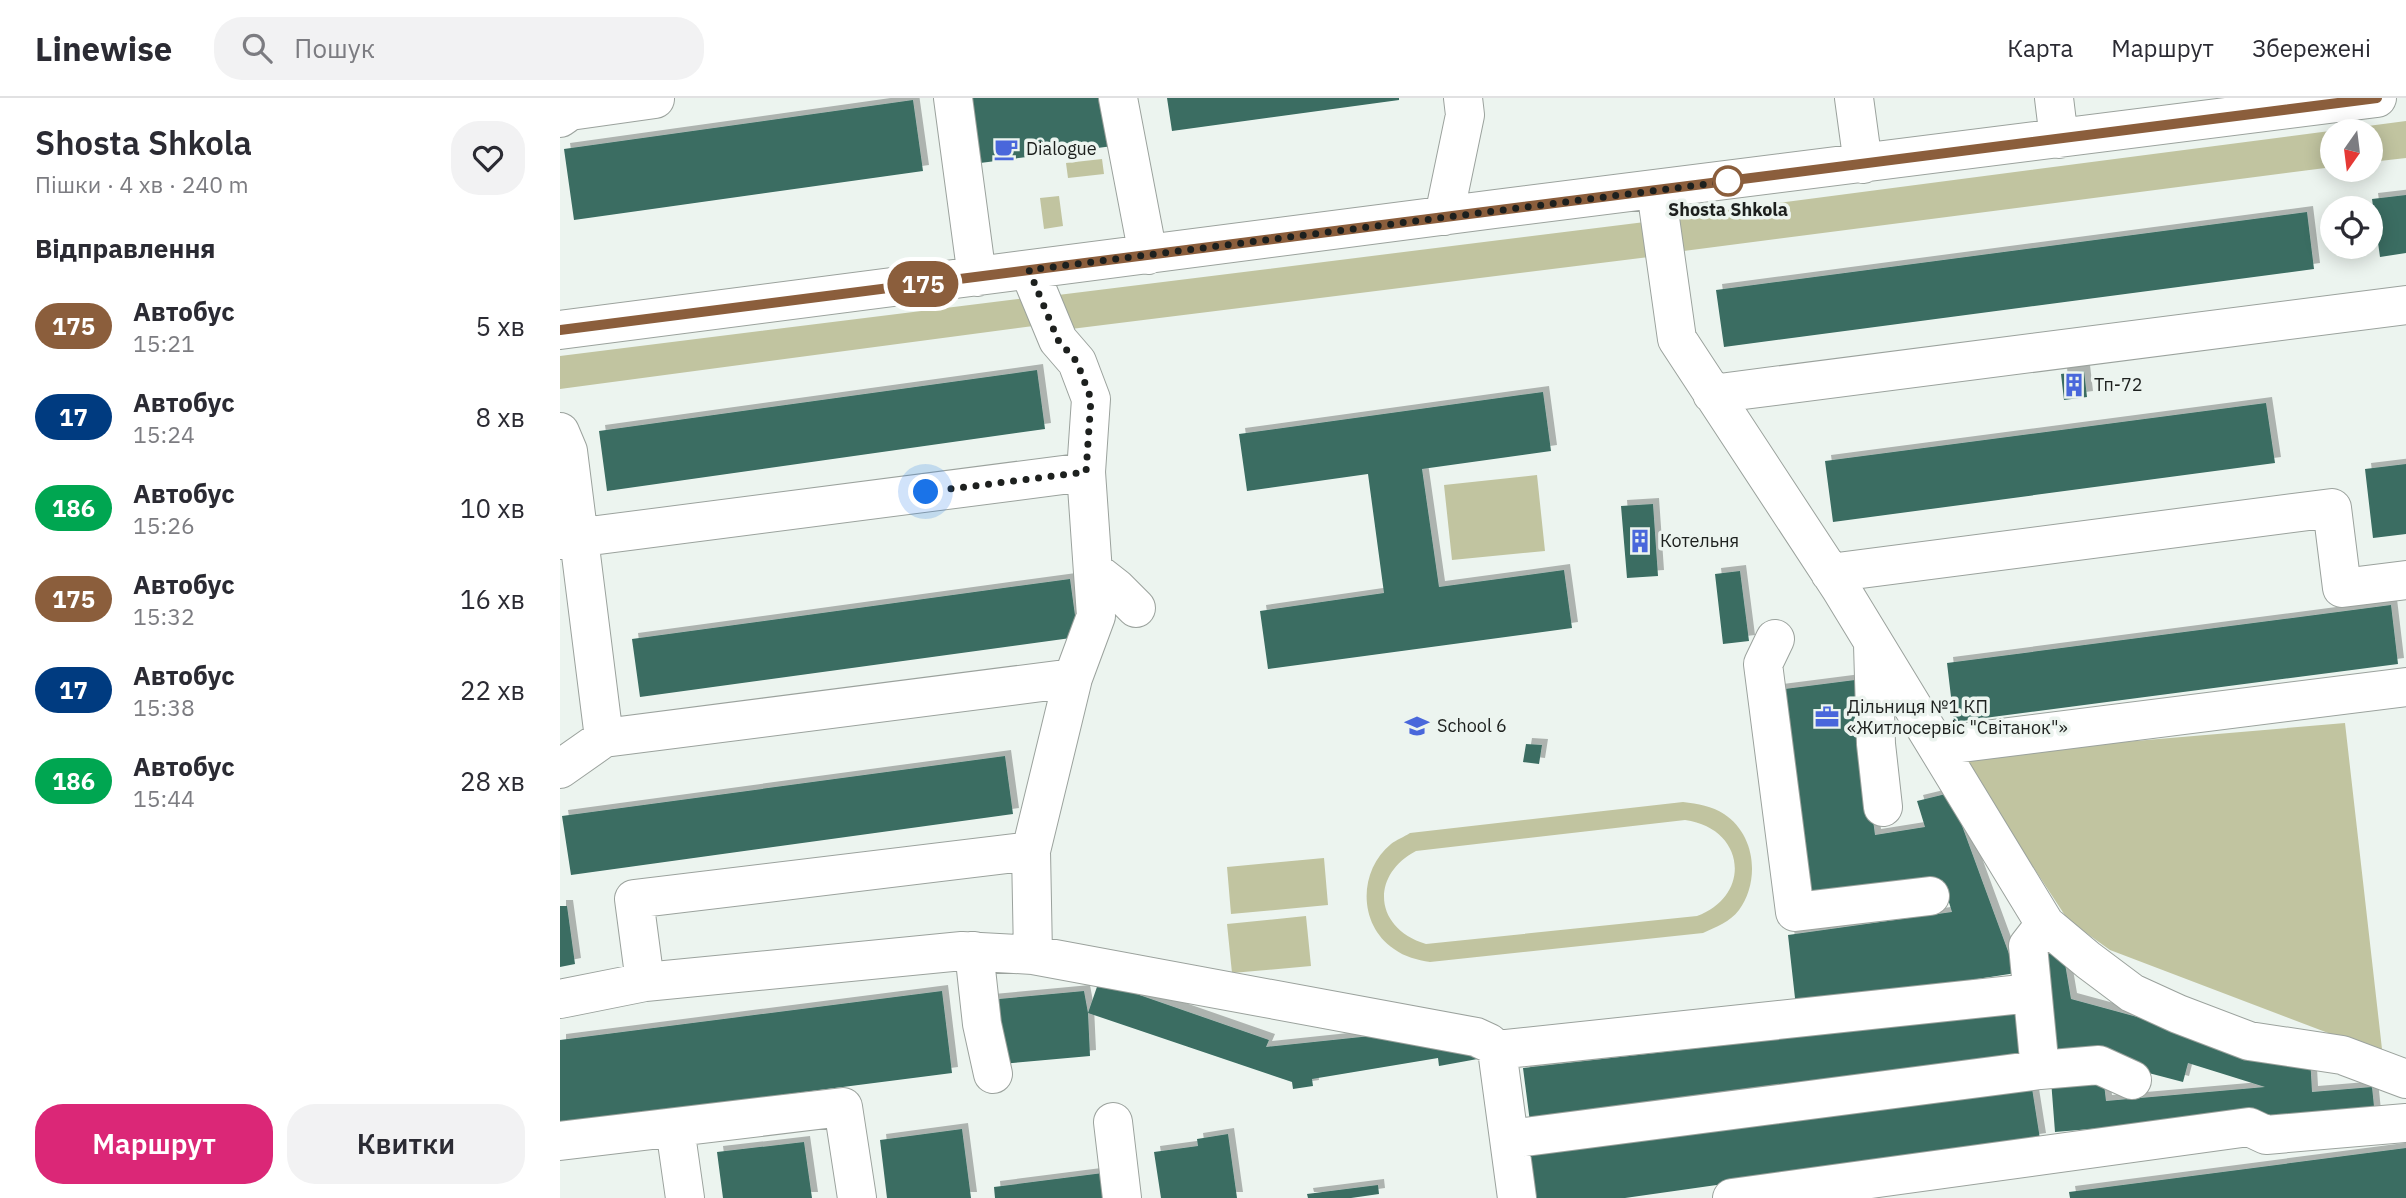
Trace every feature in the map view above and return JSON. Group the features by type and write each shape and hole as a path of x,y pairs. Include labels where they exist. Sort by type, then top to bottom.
{"street":[{"path":"953,98 977,277"},
{"path":"1118,98 1148,255"},
{"path":"1444,216 1465,115 1463,98"},
{"path":"1854,98 1863,164"},
{"path":"2054,98 2059,139"},
{"path":"560,330 2059,139 2282,104 2377,98"},
{"path":"560,118 570,111 655,99"},
{"path":"1656,190 1677,339 1830,573 2045,924 2132,993 2178,1014 2249,1041 2342,1055 2406,1079"},
{"path":"1029,270 1058,340 1077,362 1091,399 1086,472 1096,616 1073,678 1031,851 1033,955"},
{"path":"1712,394 2406,305"},
{"path":"560,432 568,451 569,538 575,635 604,738"},
{"path":"569,538 1086,472"},
{"path":"1830,573 2332,508 2342,588 2406,580"},
{"path":"1093,570 1136,608"},
{"path":"1775,639 1763,664 1795,912 1930,896"},
{"path":"1873,642 1876,744 1883,807"},
{"path":"560,769 604,738 1073,678"},
{"path":"1937,746 2406,687"},
{"path":"645,982 634,900 1031,851"},
{"path":"2040,1070 2028,946 2045,924"},
{"path":"974,951 982,1024 992,1074"},
{"path":"560,999 645,982 974,951 1033,955 1476,1037 1497,1050 1517,1198"},
{"path":"1497,1050 2031,993"},
{"path":"1509,1139 2040,1070 2099,1065 2132,1080"},
{"path":"560,1141 843,1107 857,1198"},
{"path":"1113,1122 1122,1198"},
{"path":"1732,1198 2249,1127 2266,1135 2406,1123"},
{"path":"675,1128 685,1198"}],"green space":[{"path":"2406,121 2406,158 2384,161 2384,124"},
{"path":"2320,132 2320,169 1676,252 1671,217"},
{"path":"1102,159 1104,174 1068,178 1066,163"},
{"path":"1059,196 1063,226 1044,229 1040,198"},
{"path":"1653,221 1657,256 1063,330 1058,295"},
{"path":"1026,298 1041,325 560,389 560,356"},
{"path":"1537,475 1545,551 1452,560 1444,485"},
{"path":"2345,723 2382,1049 2373,1050 2110,950 2068,920 1960,756"},
{"path":"1683,802 1715,809 1735,823 1748,846 1752,872 1746,898 1739,910 1727,921 1703,933 1430,962 1411,958 1394,949 1382,939 1369,912 1368,883 1372,868 1391,844 1410,833","holes":["1685,820 1705,826 1720,835 1730,848 1734,879 1727,893 1715,906 1697,916 1426,944 1409,937 1396,927 1388,915 1384,901 1385,887 1391,874 1416,851"]},
{"path":"1324,858 1328,905 1231,914 1227,867"},
{"path":"1306,916 1311,966 1232,973 1227,924"}],"building":[{"path":"972,98 1107,98 1113,146 980,163"},
{"path":"1167,98 1399,98 1399,100 1172,131"},
{"path":"913,100 923,171 574,220 564,149"},
{"path":"2406,195 2406,253 2383,257 2383,198"},
{"path":"2307,212 2314,269 1724,347 1716,290"},
{"path":"1037,370 1045,429 607,491 599,431"},
{"name":"Тп-72","path":"2084,371 2087,397 2064,400 2061,374"},
{"path":"1543,392 1551,451 1422,469 1439,587 1564,570 1572,628 1268,669 1260,611 1384,593 1368,474 1247,491 1239,434"},
{"path":"2266,403 2275,463 1833,522 1825,461"},
{"path":"2406,464 2406,534 2373,538 2365,469"},
{"name":"Котельня","path":"1653,504 1658,576 1627,578 1621,506"},
{"path":"1740,571 1749,641 1723,644 1715,574"},
{"path":"1070,579 1078,637 640,697 632,639"},
{"path":"2391,605 2398,664 1954,722 1947,663"},
{"path":"1855,680 1875,835 1925,827 1917,801 1950,793 2016,973 1796,1007 1788,935 1952,912 1942,880 1807,901 1777,690"},
{"path":"1526,744 1542,745 1539,764 1523,762"},
{"path":"1005,756 1013,814 571,875 562,816"},
{"path":"560,906 567,906 575,964 560,967"},
{"path":"2063,952 2071,999 2196,1033 2310,1056 2312,1092 2372,1087 2375,1116 2268,1125 2267,1114 2055,1132 2051,1080 2103,1075 2106,1101 2265,1087 2188,1063 2183,1082 2057,1049 2044,953"},
{"path":"1099,981 1269,1040 1266,1047 1428,1030 1483,1058 1439,1066 1438,1058 1312,1079 1313,1086 1293,1089 1292,1082 1088,1013"},
{"path":"942,991 952,1073 560,1123 560,1040"},
{"path":"1084,991 1090,1056 1002,1064 988,1000"},
{"path":"2026,1011 2033,1064 1530,1122 1523,1068"},
{"path":"2031,1082 2040,1139 1625,1198 1535,1198 1529,1154"},
{"path":"962,1129 971,1198 887,1198 880,1140"},
{"path":"1228,1134 1237,1198 1161,1198 1154,1152 1198,1146 1197,1139"},
{"path":"804,1142 812,1198 723,1198 717,1152"},
{"path":"2406,1148 2406,1198 2070,1198 2069,1192"},
{"path":"1103,1173 1107,1198 995,1198 994,1187"},
{"path":"1378,1185 1379,1194 1351,1198 1308,1198 1307,1194"}],"bus line":[{"name":"175","path":"560,330 2377,98"}],"place":[{"name":"Dialogue","path":"1006,149"},
{"name":"Shosta Shkola","path":"1728,181"},
{"name":"Тп-72","path":"2074,385"},
{"name":"Котельня","path":"1640,541"},
{"name":"Дільниця №1 КП «Житлосервіс \"Світанок\"»","path":"1827,717"},
{"name":"School 6","path":"1417,726"}],"route":[{"path":"926,492 1086,472 1091,399 1077,362 1058,340 1029,270 1731,181 1728,181"}]}
